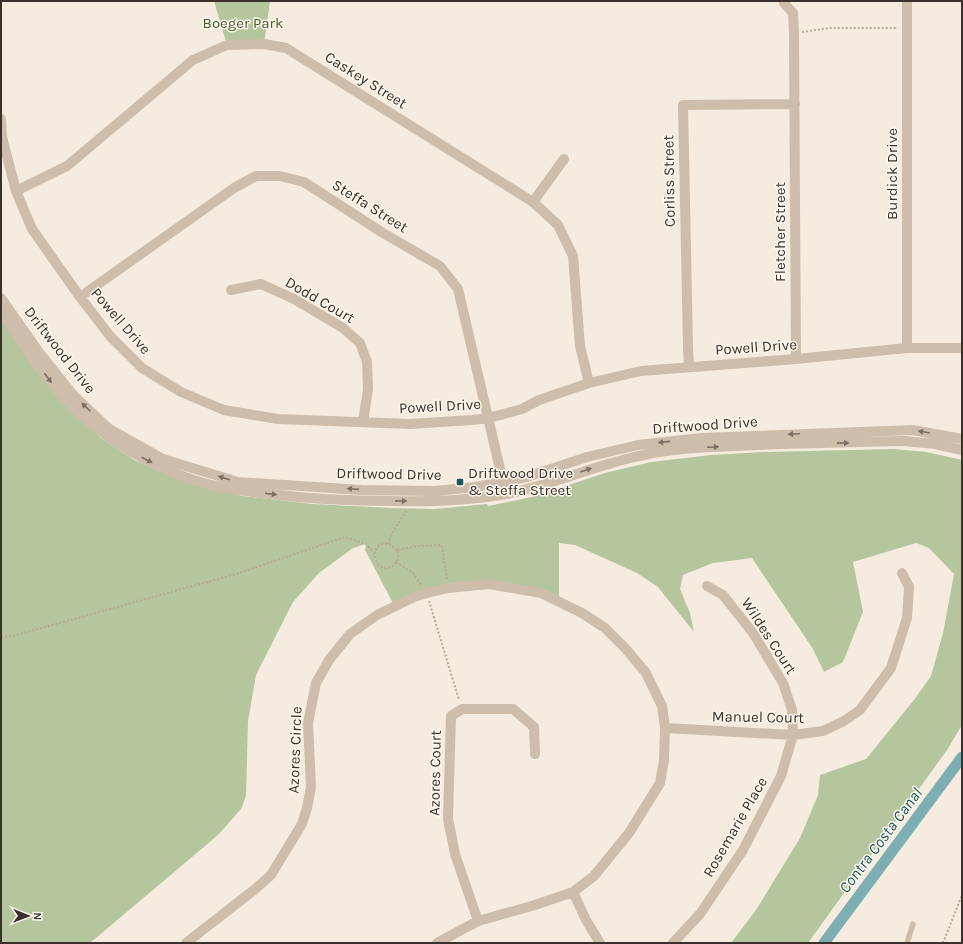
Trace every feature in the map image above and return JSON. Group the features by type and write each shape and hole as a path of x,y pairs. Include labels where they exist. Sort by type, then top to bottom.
{"street":[{"name":"Burdick Drive","path":"907,1 907,348"},
{"name":"Fletcher Street","path":"784,3 793,13 794,33 796,359"},
{"name":"Caskey Street","path":"16,191 66,166 193,60 227,46 264,44 286,48 533,202 558,225 572,256 580,346 589,383"},
{"name":"Corliss Street","path":"689,367 683,105 795,104"},
{"name":"Powell Drive","path":"1,119 2,137 16,191 32,229 80,297 110,336 142,368 181,392 224,410 278,419 410,424 472,420 489,418 522,409 539,400 589,383 641,371 796,359 907,348 962,348"},
{"path":"533,202 564,160"},
{"name":"Steffa Street","path":"80,297 234,188 256,176 280,176 304,182 383,233 440,266 458,289 503,481 508,494"},
{"name":"Dodd Court","path":"231,290 261,284 300,302 343,328 360,343 367,362 368,389 363,422"},
{"name":"Driftwood Drive","path":"1,298 41,356 74,396 108,428 163,459 238,482 362,490 434,491 476,487 527,477 587,457 638,445 702,438 913,430 962,439"},
{"name":"Driftwood Drive","path":"1,312 56,388 78,413 105,434 130,452 158,466 191,479 235,490 293,497 350,501 413,502 470,500 534,488 593,468 645,454 707,447 904,441 936,444 962,450"},
{"name":"Manuel Court","path":"665,728 793,736 823,731 844,721 860,710 891,668 907,618 910,587 902,573"},
{"name":"Azores Circle","path":"186,943 271,875 302,824 311,787 308,723 316,683 329,660 350,634 372,619 414,597 448,588 489,584 541,593 582,613 604,628 626,649 646,673 662,706 665,728 664,760 660,784 629,834 594,876 573,892 535,905 478,921 437,943"},
{"name":"Wildes Court","path":"707,586 723,595 753,634 783,683 792,710 793,736"},
{"path":"462,709 513,709 534,727 534,754"},
{"name":"Azores Court","path":"462,709 451,716 448,819 455,854 478,921"},
{"name":"Rosemarie Place","path":"673,943 700,914 743,850 781,776 793,736"},
{"path":"573,892 586,920 600,943"}],"lane":[{"path":"907,943 913,924"}],"path":[{"path":"794,33 830,28 907,28"},
{"path":"388,544 394,530 413,502"},
{"path":"1,637 13,636 236,574 345,537 366,544 375,554"},
{"path":"382,544 388,544 395,547 397,550 398,558 390,567 382,567 376,562 375,554 378,547 382,544"},
{"path":"397,550 417,546 441,545 448,588"},
{"path":"396,562 413,573 427,593 462,709"},
{"path":"943,943 962,895"}],"green space":[{"name":"Boeger Park","path":"214,1 270,1 264,44 227,45"},
{"path":"1,320 53,391 101,438 136,461 172,477 211,490 243,496 313,504 435,509 487,504 488,506 532,497 605,473 651,462 711,455 893,449 926,452 962,460 962,725 947,750 808,943 731,943 756,910 800,838 818,795 820,775 866,759 914,700 931,676 943,633 954,574 929,548 916,543 853,562 863,612 843,662 824,672 813,649 752,558 713,563 683,575 680,589 690,613 694,632 658,587 637,573 575,545 559,543 559,601 489,584 448,588 395,607 365,550 366,544 353,548 319,573 293,602 256,675 248,721 246,796 241,809 218,835 90,943 1,943"}],"waterway":[{"name":"Contra Costa Canal","path":"824,943 962,757"}],"place":[{"name":"Driftwood Drive & Steffa Street","path":"460,482"}]}
